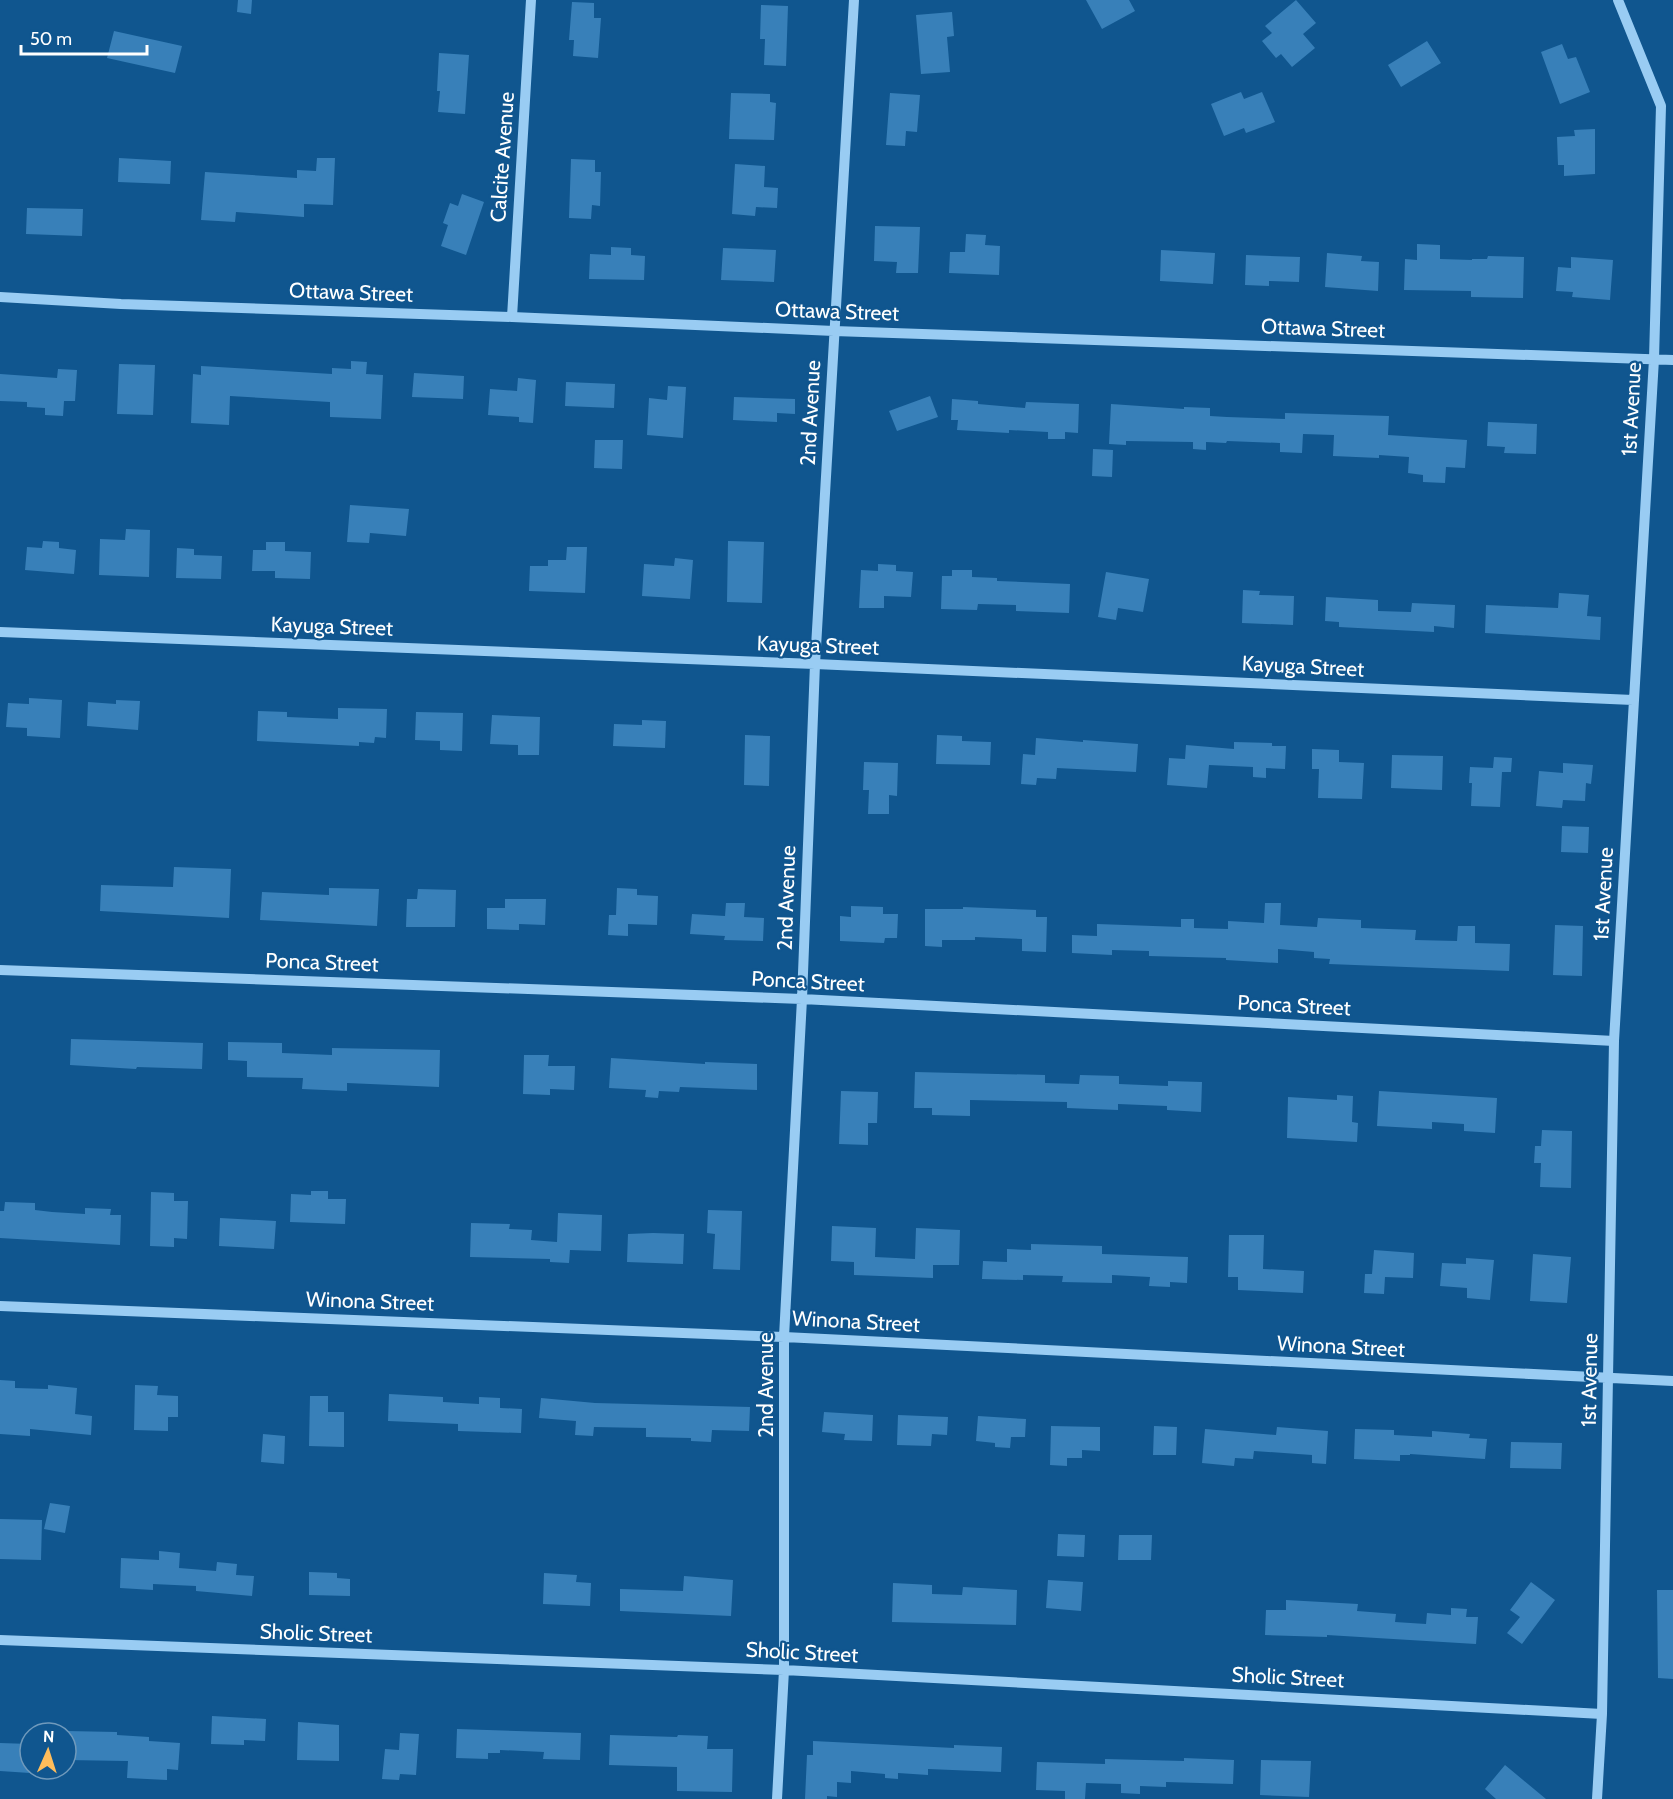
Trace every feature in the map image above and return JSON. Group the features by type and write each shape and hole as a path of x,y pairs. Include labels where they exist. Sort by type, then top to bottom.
{"street":[{"name":"Calcite Avenue","path":"512,317 531,0"},
{"name":"2nd Avenue","path":"777,1799 784,1670 784,1337 802,999 815,664 854,0"},
{"name":"1st Avenue","path":"1597,1799 1602,1714 1614,1041 1654,358 1661,106 1618,0"},
{"name":"Ottawa Street","path":"0,297 121,304 512,317 834,331 1673,360"},
{"name":"Kayuga Street","path":"0,632 815,664 1633,700"},
{"name":"Ponca Street","path":"0,970 802,999 1614,1041"},
{"name":"Winona Street","path":"0,1306 784,1337 1673,1381"},
{"name":"Sholic Street","path":"0,1640 784,1670 1602,1714"}],"building":[{"path":"238,0 252,0 251,14 237,12"},
{"path":"1086,0 1129,0 1135,11 1102,29"},
{"path":"1296,0 1316,23 1303,34 1315,48 1292,67 1281,54 1276,58 1262,41 1272,33 1265,26"},
{"path":"572,2 594,3 594,18 601,18 598,58 573,56 574,40 569,40"},
{"path":"761,5 788,6 786,66 764,65 765,39 760,39"},
{"path":"952,12 954,36 947,37 950,72 921,74 916,15"},
{"path":"114,31 182,46 175,73 107,58"},
{"path":"1427,41 1441,63 1401,87 1388,65"},
{"path":"1562,44 1568,59 1576,57 1590,92 1560,104 1541,52"},
{"path":"439,53 469,55 465,114 438,112"},
{"path":"1241,92 1244,99 1262,92 1275,122 1246,133 1244,128 1224,136 1211,104"},
{"path":"731,93 770,94 770,102 776,103 774,140 729,139"},
{"path":"890,93 920,95 917,132 906,131 905,146 886,145"},
{"path":"1595,129 1595,174 1564,176 1564,165 1558,165 1557,137 1575,136 1574,130"},
{"path":"119,158 171,161 170,184 118,182"},
{"path":"317,158 335,158 333,205 304,204 304,217 236,212 235,222 201,220 205,172 297,178 297,170 316,171"},
{"path":"571,159 595,160 595,172 601,172 600,206 592,205 591,219 569,218"},
{"path":"735,164 765,166 764,187 778,188 777,208 756,207 755,216 732,214"},
{"path":"462,194 484,202 466,255 441,246 448,225 443,223 450,203 458,206"},
{"path":"27,208 83,209 82,236 26,234"},
{"path":"875,226 920,227 918,273 896,273 897,262 874,261"},
{"path":"966,234 986,235 985,245 1000,246 999,275 949,273 950,252 965,252"},
{"path":"1417,244 1440,245 1440,259 1472,260 1487,259 1488,256 1524,257 1523,298 1471,297 1471,291 1404,290 1405,259 1417,260"},
{"path":"611,247 631,248 631,255 645,256 644,280 589,279 590,254 611,255"},
{"path":"723,248 776,250 774,282 721,280"},
{"path":"1161,250 1215,253 1213,284 1160,281"},
{"path":"1327,253 1362,256 1361,261 1379,262 1378,291 1325,287"},
{"path":"1246,255 1300,257 1299,282 1269,281 1269,286 1245,285"},
{"path":"1571,257 1613,260 1610,300 1572,297 1573,292 1556,291 1558,267 1571,268"},
{"path":"351,361 367,362 366,374 383,375 381,419 330,417 330,402 230,396 229,425 191,423 193,374 201,375 201,366 332,374 332,368 351,369"},
{"path":"119,364 155,365 153,415 117,414"},
{"path":"58,369 77,370 75,401 64,401 63,416 45,415 45,408 27,407 27,402 0,401 0,374 57,378"},
{"path":"414,373 464,376 463,399 412,397"},
{"path":"518,378 536,380 533,423 519,422 519,417 488,415 490,389 517,391"},
{"path":"566,382 615,384 614,408 565,406"},
{"path":"668,386 686,387 683,438 647,435 649,398 667,400"},
{"path":"930,396 938,417 897,431 889,411"},
{"path":"734,397 795,399 795,414 777,413 777,422 733,420"},
{"path":"952,399 1025,408 1026,402 1079,404 1078,433 1065,432 1065,439 1048,439 1048,432 1009,430 1009,433 957,430 958,420 951,420"},
{"path":"1111,404 1184,409 1184,407 1210,408 1210,416 1227,417 1285,419 1285,413 1389,416 1388,435 1467,440 1465,468 1446,467 1445,483 1423,482 1423,475 1408,473 1409,457 1333,456 1334,435 1303,434 1302,453 1280,452 1280,443 1206,442 1206,450 1193,449 1193,442 1126,441 1126,445 1109,444"},
{"path":"1488,422 1537,424 1536,454 1504,453 1505,447 1487,446"},
{"path":"595,440 623,440 622,469 594,468"},
{"path":"1093,449 1113,450 1112,477 1092,476"},
{"path":"350,505 409,509 406,536 370,533 369,543 347,542"},
{"path":"126,529 150,530 149,577 99,575 100,539 125,540"},
{"path":"43,541 59,542 59,548 76,550 74,574 25,570 27,547 42,548"},
{"path":"728,541 764,542 762,603 727,602"},
{"path":"266,542 285,542 285,551 311,552 310,579 275,578 275,571 252,571 253,550 266,550"},
{"path":"567,547 587,547 585,593 529,591 530,566 548,566 548,560 566,560"},
{"path":"177,548 194,549 194,555 222,556 221,579 176,578"},
{"path":"675,558 693,560 690,599 642,596 644,564 674,566"},
{"path":"878,564 896,565 896,571 913,572 911,597 884,596 884,608 859,608 861,570 878,571"},
{"path":"952,570 972,570 972,577 997,578 997,581 1070,584 1069,613 1016,611 1016,605 978,604 977,610 941,609 942,576 952,576"},
{"path":"1106,572 1149,579 1143,612 1118,608 1116,620 1098,617"},
{"path":"1243,590 1260,591 1259,595 1294,596 1293,625 1242,623"},
{"path":"1559,593 1589,595 1587,616 1601,617 1600,640 1485,633 1486,605 1558,608"},
{"path":"1326,597 1378,600 1378,611 1411,612 1412,603 1455,605 1454,628 1434,626 1434,632 1339,627 1339,622 1325,621"},
{"path":"29,698 62,700 60,738 27,736 27,728 6,727 8,703 29,704"},
{"path":"116,700 140,701 138,730 87,726 88,702 116,704"},
{"path":"338,708 387,709 386,738 375,737 374,743 359,742 359,746 257,741 258,711 287,712 287,717 338,719"},
{"path":"416,712 463,713 462,751 440,750 440,741 415,740"},
{"path":"492,715 540,717 539,755 518,755 518,745 490,744"},
{"path":"642,720 666,721 665,748 613,746 614,724 642,725"},
{"path":"745,735 770,736 769,786 744,785"},
{"path":"937,735 962,736 962,741 991,742 990,765 936,764"},
{"path":"1036,738 1138,744 1136,772 1057,768 1056,779 1037,778 1036,785 1021,784 1023,754 1035,755"},
{"path":"1234,742 1272,743 1272,746 1286,746 1285,769 1266,768 1266,778 1253,777 1253,767 1209,765 1207,788 1167,785 1169,758 1185,759 1186,745 1234,749"},
{"path":"1312,749 1339,750 1339,762 1364,763 1362,799 1318,798 1319,769 1312,769"},
{"path":"1392,755 1443,756 1442,790 1391,788"},
{"path":"1494,757 1512,758 1511,772 1502,772 1500,807 1471,806 1470,767 1493,768"},
{"path":"864,762 898,763 897,796 889,795 889,814 868,814 869,790 863,790"},
{"path":"1563,763 1593,765 1591,784 1586,783 1585,801 1563,800 1562,808 1536,806 1539,771 1563,773"},
{"path":"1562,826 1589,827 1588,853 1561,852"},
{"path":"174,867 231,869 229,918 100,911 101,885 173,887"},
{"path":"329,888 379,889 377,926 260,920 262,892 329,895"},
{"path":"617,888 637,889 637,895 658,896 657,925 628,924 628,936 608,935 609,915 616,915"},
{"path":"418,889 456,890 455,927 406,927 407,899 417,899"},
{"path":"505,899 546,899 545,925 519,924 519,930 487,929 487,908 505,908"},
{"path":"726,903 745,903 744,917 764,918 763,941 724,940 725,936 690,934 692,914 725,916"},
{"path":"1265,903 1281,903 1280,925 1317,927 1318,918 1361,920 1361,928 1416,930 1415,940 1457,941 1458,926 1475,926 1475,943 1510,944 1509,971 1329,964 1330,959 1314,958 1314,952 1278,949 1278,963 1226,960 1226,958 1149,956 1149,951 1112,950 1112,955 1072,953 1072,935 1097,936 1097,924 1181,927 1181,919 1194,919 1194,928 1228,929 1228,921 1264,923"},
{"path":"851,906 883,907 883,914 898,914 897,938 885,938 884,943 840,941 840,916 851,917"},
{"path":"963,907 1036,910 1036,917 1047,917 1046,952 1022,951 1022,939 975,937 975,940 942,940 942,947 925,946 925,909 963,909"},
{"path":"1555,925 1583,926 1582,976 1553,975"},
{"path":"71,1039 203,1043 202,1069 137,1067 136,1069 70,1065"},
{"path":"228,1042 282,1043 282,1053 332,1055 332,1048 440,1050 439,1087 347,1083 347,1091 302,1089 303,1078 247,1077 247,1061 228,1060"},
{"path":"524,1055 549,1055 548,1066 575,1066 574,1090 550,1089 550,1095 523,1094"},
{"path":"611,1058 705,1064 705,1062 757,1064 757,1090 680,1087 679,1092 659,1091 658,1098 645,1097 646,1090 609,1088"},
{"path":"915,1072 1045,1075 1045,1083 1079,1084 1080,1075 1119,1076 1119,1084 1168,1086 1168,1081 1202,1082 1201,1112 1167,1110 1167,1106 1118,1104 1118,1110 1067,1108 1067,1102 970,1100 970,1116 932,1115 932,1108 914,1108"},
{"path":"841,1091 878,1092 877,1123 868,1123 868,1145 839,1144"},
{"path":"1379,1091 1497,1098 1495,1133 1464,1131 1464,1124 1432,1122 1432,1129 1377,1126"},
{"path":"1337,1095 1353,1096 1352,1122 1358,1123 1357,1142 1287,1138 1288,1097 1337,1100"},
{"path":"1542,1130 1572,1131 1571,1188 1540,1187 1541,1163 1534,1163 1535,1146 1541,1146"},
{"path":"311,1191 328,1191 328,1199 346,1199 345,1224 290,1222 291,1194 311,1195"},
{"path":"151,1192 174,1193 174,1201 188,1201 187,1239 174,1238 174,1247 150,1246"},
{"path":"5,1202 35,1203 35,1210 52,1212 85,1214 85,1208 111,1209 110,1215 121,1215 120,1245 0,1238 0,1211 4,1211"},
{"path":"708,1210 742,1211 740,1270 713,1269 715,1234 707,1233"},
{"path":"558,1213 602,1215 601,1251 570,1250 569,1263 550,1262 550,1259 470,1257 471,1223 510,1224 509,1229 532,1230 531,1240 557,1242"},
{"path":"220,1218 276,1221 274,1249 219,1246"},
{"path":"832,1226 876,1228 875,1257 915,1259 916,1228 960,1230 959,1265 933,1265 933,1278 854,1275 854,1262 831,1261"},
{"path":"628,1234 684,1234 683,1264 627,1262"},
{"path":"1229,1235 1264,1235 1263,1269 1304,1271 1303,1293 1238,1290 1238,1277 1228,1277"},
{"path":"1031,1244 1102,1246 1102,1254 1188,1257 1187,1283 1170,1282 1170,1287 1149,1286 1150,1277 1112,1275 1112,1283 1062,1282 1063,1276 1023,1275 1023,1280 982,1279 983,1261 1007,1262 1007,1249 1031,1250"},
{"path":"1374,1250 1414,1253 1413,1278 1385,1277 1384,1294 1364,1293 1365,1274 1372,1274"},
{"path":"1533,1254 1571,1257 1567,1303 1530,1301"},
{"path":"1466,1258 1494,1260 1490,1300 1467,1298 1467,1288 1440,1286 1442,1263 1466,1264"},
{"path":"0,1380 15,1381 15,1388 48,1389 48,1385 77,1388 75,1414 92,1416 91,1435 30,1429 30,1436 0,1434"},
{"path":"135,1385 158,1386 157,1395 178,1396 178,1417 168,1417 168,1431 134,1430"},
{"path":"389,1394 443,1397 443,1402 479,1404 479,1397 500,1398 500,1408 522,1409 521,1433 458,1431 458,1424 388,1421"},
{"path":"310,1396 328,1396 328,1412 344,1412 344,1447 309,1446"},
{"path":"541,1398 595,1403 750,1407 749,1431 712,1430 711,1442 691,1441 691,1438 646,1437 646,1428 594,1427 593,1436 575,1435 576,1421 539,1418"},
{"path":"824,1412 873,1415 872,1441 844,1440 845,1434 822,1432"},
{"path":"898,1415 948,1417 947,1435 932,1434 931,1446 897,1445"},
{"path":"978,1416 1026,1419 1025,1437 1011,1437 1010,1448 995,1447 995,1443 976,1441"},
{"path":"1051,1426 1100,1427 1100,1451 1082,1450 1082,1458 1067,1458 1067,1466 1050,1465"},
{"path":"1154,1426 1177,1427 1176,1455 1153,1455"},
{"path":"1277,1427 1328,1431 1326,1464 1312,1463 1312,1455 1254,1451 1253,1459 1235,1458 1234,1466 1202,1463 1205,1429 1276,1435"},
{"path":"1355,1429 1394,1430 1394,1435 1432,1437 1432,1431 1470,1434 1469,1438 1487,1439 1485,1459 1410,1454 1400,1455 1400,1461 1354,1459"},
{"path":"263,1434 285,1436 284,1464 261,1462"},
{"path":"1511,1442 1562,1443 1561,1469 1510,1468"},
{"path":"50,1503 70,1506 65,1533 44,1529"},
{"path":"0,1519 42,1520 41,1560 0,1559"},
{"path":"1058,1534 1085,1535 1084,1557 1057,1556"},
{"path":"1119,1535 1152,1535 1151,1560 1118,1560"},
{"path":"159,1551 180,1553 179,1568 216,1571 217,1562 237,1564 236,1575 254,1576 252,1596 196,1591 196,1586 153,1584 153,1590 120,1588 121,1558 159,1560"},
{"path":"309,1572 337,1573 337,1578 350,1579 350,1596 309,1595"},
{"path":"544,1573 577,1575 576,1582 591,1583 590,1606 543,1604"},
{"path":"684,1576 733,1580 731,1616 620,1611 620,1589 683,1591"},
{"path":"1048,1580 1083,1582 1081,1611 1046,1608"},
{"path":"1531,1582 1555,1600 1522,1644 1507,1633 1520,1617 1510,1610"},
{"path":"893,1583 932,1585 932,1594 962,1595 963,1587 1017,1590 1016,1625 892,1622"},
{"path":"1657,1590 1673,1590 1673,1679 1658,1678"},
{"path":"1286,1600 1358,1604 1357,1611 1396,1614 1395,1622 1426,1624 1427,1613 1451,1615 1451,1608 1467,1609 1466,1617 1478,1617 1476,1644 1327,1635 1327,1637 1265,1635 1266,1610 1286,1610"},
{"path":"212,1716 266,1719 265,1741 244,1740 244,1745 211,1744"},
{"path":"298,1722 339,1725 339,1761 297,1760"},
{"path":"457,1729 581,1733 580,1760 543,1759 544,1752 500,1750 500,1753 488,1753 488,1759 456,1758"},
{"path":"78,1731 117,1732 117,1735 149,1737 149,1741 180,1743 178,1770 167,1769 167,1780 127,1778 128,1761 78,1760"},
{"path":"400,1733 419,1734 416,1775 400,1774 399,1780 382,1779 385,1749 399,1750"},
{"path":"610,1735 708,1736 707,1749 733,1749 732,1792 677,1791 677,1767 609,1765"},
{"path":"813,1741 954,1748 954,1745 1002,1747 1001,1772 928,1769 928,1775 898,1773 898,1779 885,1778 885,1774 851,1771 851,1783 837,1782 837,1797 805,1799 807,1755 813,1755"},
{"path":"0,1743 18,1744 18,1772 0,1771"},
{"path":"1184,1758 1234,1760 1233,1784 1166,1782 1166,1787 1140,1786 1140,1794 1121,1793 1121,1784 1086,1783 1085,1799 1065,1799 1065,1791 1036,1790 1037,1762 1105,1764 1105,1759 1184,1761"},
{"path":"1261,1760 1311,1761 1309,1797 1260,1795"},
{"path":"1505,1765 1546,1799 1496,1799 1485,1789"}]}
